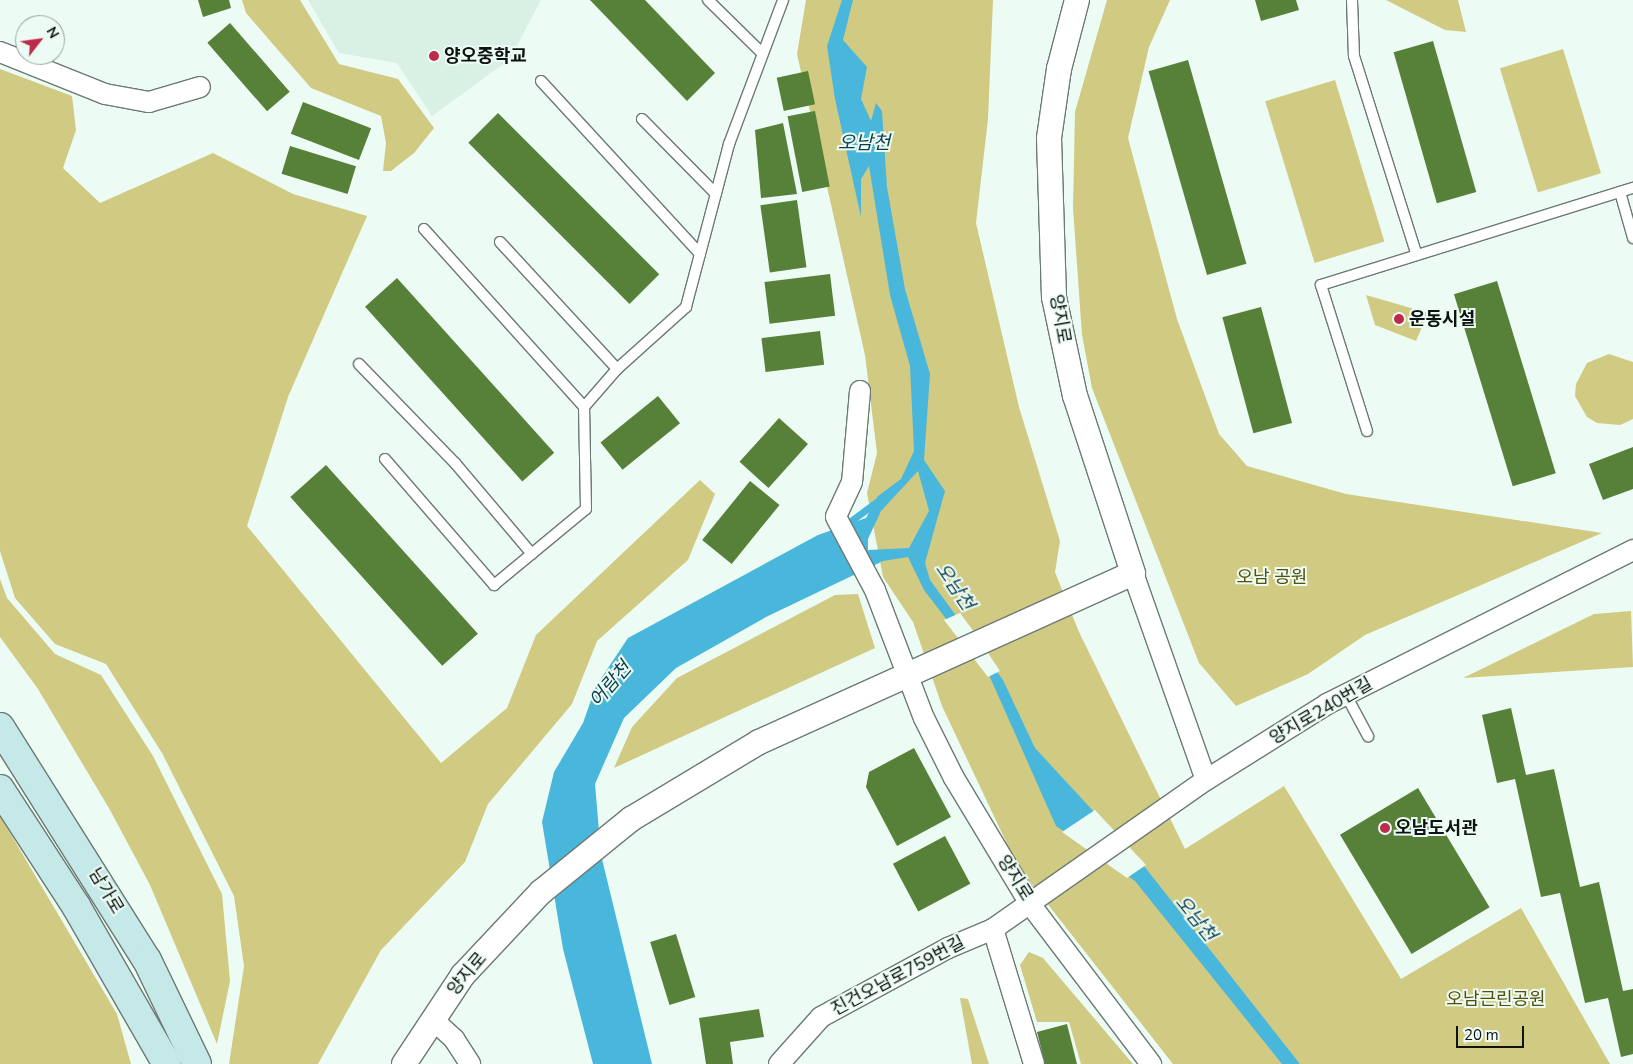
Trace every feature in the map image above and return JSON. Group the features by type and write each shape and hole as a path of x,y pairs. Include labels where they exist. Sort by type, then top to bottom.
{"main road":[{"name":"남가로","path":"0,727 142,952 197,1064"},
{"name":"남가로","path":"0,790 76,906 167,1064"}],"street":[{"name":"양지로","path":"1077,0 1059,69 1049,138 1054,297 1074,396 1132,574"},
{"path":"0,52 105,94 149,102 200,88"},
{"name":"양지로","path":"860,392 852,482 836,517 876,590 894,631 906,675 954,778 1030,904 1151,1064"},
{"name":"양지로240번길","path":"1206,780 1346,695 1632,555"},
{"path":"906,675 1132,574 1206,780"},
{"name":"양지로","path":"404,1064 432,1019 463,975 541,892 630,819 759,742 906,675"},
{"name":"진건오남로759번길","path":"779,1064 821,1016 948,948 993,929 1206,780"},
{"path":"993,929 1034,1064"},
{"path":"432,1019 454,1039 470,1064"}],"lane":[{"path":"708,0 762,53"},
{"path":"1352,0 1354,56 1416,253"},
{"path":"584,407 617,369 686,307 716,194 779,2"},
{"path":"541,80 700,254"},
{"path":"642,118 716,194"},
{"path":"1367,431 1321,285 1416,253 1633,188"},
{"path":"1620,192 1633,238"},
{"path":"385,459 494,585 586,509 584,407 424,229"},
{"path":"500,242 617,369"},
{"path":"359,364 455,463 532,554"},
{"path":"1346,695 1368,736"}],"shaded area":[{"name":"양오중학교","path":"308,0 541,0 510,59 432,116 397,63 339,53"}],"green space":[{"path":"242,0 300,0 339,64 398,79 434,128 414,153 391,171 383,171 386,143 381,116 311,88 246,13"},
{"name":"오남근린공원","path":"806,0 993,0 988,119 976,223 1019,407 1060,541 1055,572 1079,632 1185,849 1284,786 1401,979 1521,908 1610,1064 1173,1064 1017,865 942,706 913,622 883,577 867,493 877,453 865,355 797,54"},
{"name":"오남 공원","path":"1107,0 1170,0 1149,47 1128,138 1177,319 1219,434 1247,466 1346,494 1602,533 1365,635 1308,674 1236,706 1199,663 1092,388 1082,335 1073,208 1075,112"},
{"path":"1386,0 1458,0 1466,32 1445,30"},
{"path":"1563,49 1601,173 1538,193 1500,68"},
{"path":"0,69 72,96 76,130 63,168 100,203 213,153 293,194 367,216 288,397 247,526 441,763 507,708 536,635 700,480 715,494 688,560 597,641 572,704 488,804 465,862 381,950 318,1064 229,1064 244,966 234,896 162,753 106,664 55,644 15,598 0,551"},
{"path":"1335,80 1384,242 1315,263 1265,101"},
{"name":"운동시설","path":"1366,295 1428,313 1416,341 1375,325"},
{"path":"1609,354 1633,362 1633,419 1620,425 1597,423 1587,417 1575,396 1576,384 1587,363"},
{"path":"0,579 7,598 55,654 101,675 153,756 222,894 230,981 217,1044 150,885 110,810 38,689 0,637"},
{"path":"858,594 875,648 614,768 632,727 677,678 835,595"},
{"path":"1631,611 1633,667 1463,678 1594,614"},
{"path":"0,816 117,1014 131,1064 0,1064"},
{"path":"1029,952 1043,958 1133,1064 1081,1064 1069,1022 1037,1022 1020,965"},
{"path":"960,998 968,999 989,1064 972,1064"}],"water":[{"name":"오남천","path":"842,0 853,0 843,40 867,67 861,99 871,121 876,103 882,111 887,187 905,289 930,374 924,460 945,491 925,563 930,580 1003,680 1035,748 1144,866 1300,1064 1282,1064 1135,881 1056,826 989,675 924,590 908,557 883,561 766,617 676,668 624,718 595,784 601,855 652,1064 593,1064 563,949 542,822 554,772 583,723 596,686 628,638 818,535 866,518 878,496 901,479 914,451 910,366 890,295 869,166 861,179 861,217 835,99 827,46","holes":["918,471 929,511 909,548 868,550 868,539 881,511"]}],"pier":[{"path":"960,613 1000,671 988,677 944,620"},
{"path":"1095,810 1146,865 1127,878 1062,832"}],"building":[{"path":"198,0 229,0 231,8 203,17"},
{"path":"590,0 645,0 715,73 687,101"},
{"path":"1255,0 1296,0 1299,10 1261,21"},
{"path":"230,23 290,92 267,111 207,43"},
{"path":"1433,41 1476,192 1437,203 1394,52"},
{"path":"1188,60 1246,264 1207,275 1149,71"},
{"path":"808,71 815,104 784,111 777,78"},
{"path":"303,102 371,128 359,160 291,134"},
{"path":"815,111 830,187 802,192 788,116"},
{"path":"498,113 659,274 630,304 468,143"},
{"path":"783,123 797,194 761,198 755,130"},
{"path":"290,146 356,166 348,194 282,174"},
{"path":"797,200 806,267 770,272 760,205"},
{"path":"830,274 835,316 770,324 764,282"},
{"path":"397,278 554,453 522,481 365,307"},
{"path":"1497,281 1556,473 1513,486 1454,294"},
{"path":"1261,307 1292,423 1253,433 1222,317"},
{"path":"820,331 824,365 766,372 761,338"},
{"path":"658,396 680,423 623,470 600,443"},
{"path":"779,418 808,444 769,488 740,462"},
{"path":"1633,447 1633,489 1603,500 1589,464"},
{"path":"326,465 478,634 442,666 290,497"},
{"path":"750,481 780,505 732,564 702,540"},
{"path":"1511,708 1526,775 1554,769 1580,887 1599,882 1623,991 1633,989 1633,1054 1621,1057 1608,998 1585,1003 1560,893 1541,897 1515,779 1497,783 1482,715"},
{"path":"914,748 951,817 897,846 866,787 869,772"},
{"path":"1418,788 1490,907 1412,954 1340,835"},
{"path":"945,836 970,884 918,911 893,864"},
{"path":"676,934 695,997 669,1005 650,942"},
{"path":"759,1009 764,1037 730,1042 733,1064 706,1064 699,1018"},
{"path":"1067,1024 1077,1064 1045,1064 1037,1032"}],"waterway":[{"name":"어람천","path":"844,526 879,500"}],"place":[{"name":"양오중학교","path":"434,56"},
{"name":"운동시설","path":"1399,319"},
{"name":"오남도서관","path":"1385,828"}]}
